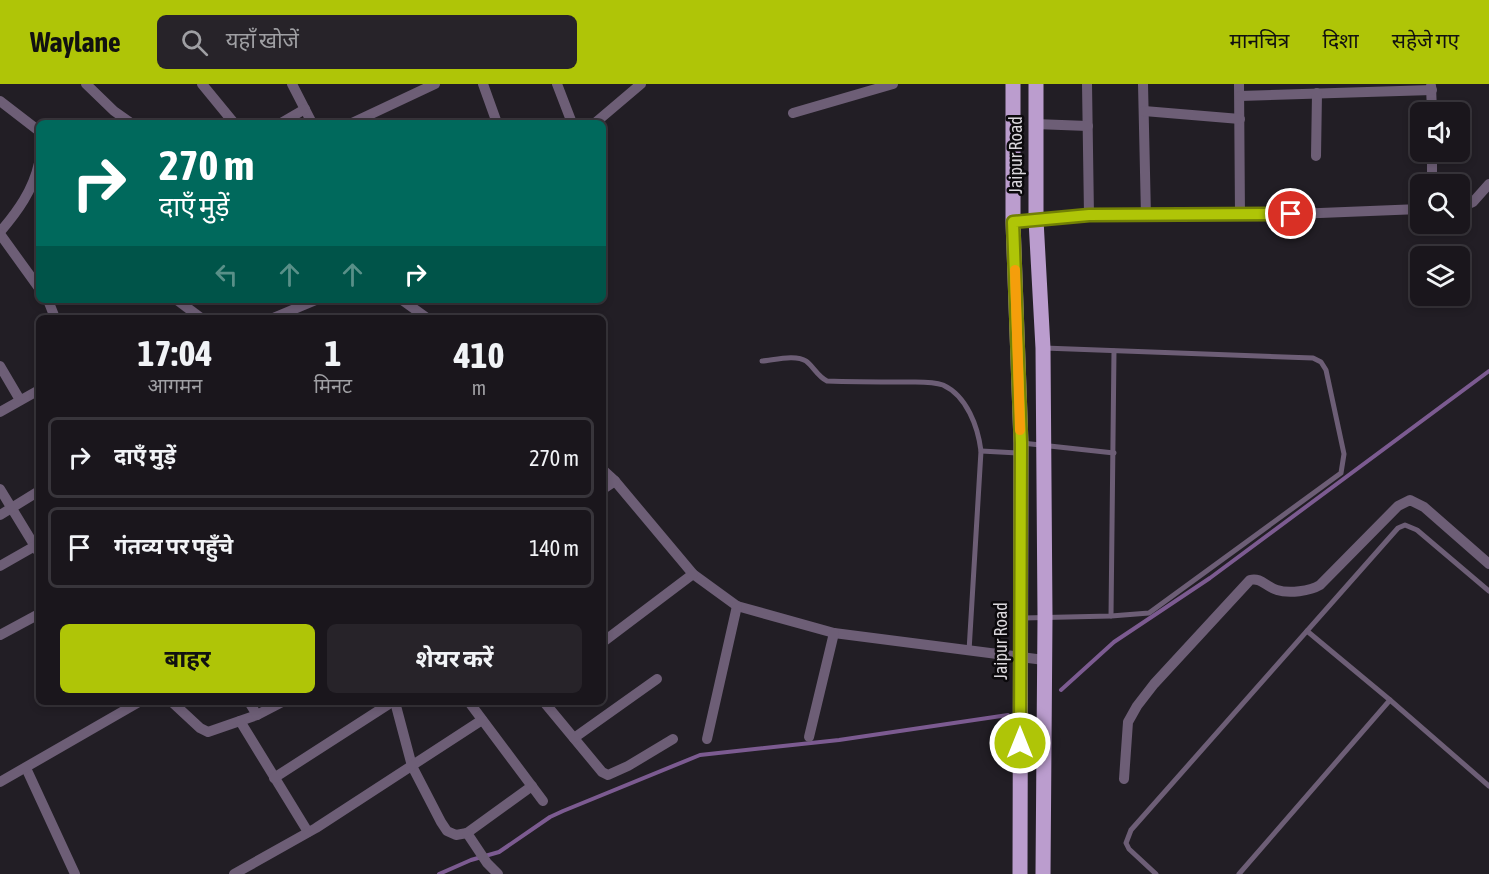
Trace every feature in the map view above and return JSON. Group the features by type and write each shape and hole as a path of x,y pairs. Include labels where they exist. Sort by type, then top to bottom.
{"main road":[{"name":"Jaipur Road","path":"1013,84 1013,222 1021,448 1020,874"},
{"name":"Jaipur Road","path":"1036,84 1036,220 1043,348 1044,445 1045,617 1042,874"}],"street":[{"path":"86,84 127,120"},
{"path":"202,84 232,120"},
{"path":"292,84 310,120"},
{"path":"358,120 435,84"},
{"path":"483,84 496,120"},
{"path":"557,84 571,120"},
{"path":"599,120 641,84"},
{"path":"793,113 893,84"},
{"path":"1087,84 1089,215"},
{"path":"1143,84 1146,216"},
{"path":"1239,84 1240,215"},
{"path":"1240,96 1302,89 1317,93 1432,87"},
{"path":"1316,156 1317,93"},
{"path":"0,101 36,129"},
{"path":"286,120 305,109"},
{"path":"1144,111 1240,119"},
{"path":"1035,124 1088,126"},
{"path":"36,183 0,233 36,284"},
{"path":"1470,203 1489,184"},
{"path":"1013,222 1089,215 1269,215 1410,209"},
{"path":"181,303 197,315"},
{"path":"280,315 309,303"},
{"path":"406,303 423,315"},
{"path":"0,366 20,400"},
{"path":"0,412 36,392"},
{"path":"608,486 693,574 737,606 834,633 1044,660"},
{"path":"0,489 36,547"},
{"path":"0,515 36,493"},
{"path":"1124,779 1128,722 1132,714 1154,684 1250,580 1261,581 1278,591 1314,588 1320,585 1398,506 1410,500 1424,507 1489,564"},
{"path":"0,566 36,549"},
{"path":"606,640 693,574"},
{"path":"707,739 737,606"},
{"path":"0,635 36,616"},
{"path":"809,737 834,633"},
{"path":"574,738 657,679"},
{"path":"0,782 134,705"},
{"path":"175,705 200,728 208,732 257,715 276,705"},
{"path":"251,705 257,715"},
{"path":"274,778 389,705"},
{"path":"395,705 412,766 447,831 456,835 467,833 531,786"},
{"path":"471,705 543,801"},
{"path":"546,705 602,772 608,775 621,770 673,739"},
{"path":"234,874 308,832 482,720"},
{"path":"240,721 308,832"},
{"path":"26,768 75,874"},
{"path":"467,833 487,863 498,874"}],"lane":[{"path":"1019,618 1111,616 1149,612 1157,608 1341,472 1344,454 1326,370 1321,362 1313,358 1043,348"},
{"path":"1111,616 1114,351"},
{"path":"762,361 799,358 806,361 819,377 827,381 926,383 943,386 959,399 972,416 979,432 981,451 969,651"},
{"path":"981,451 1044,445 1114,453"},
{"path":"1156,874 1129,849 1126,843 1131,830 1392,534 1405,525 1417,530 1489,591"},
{"path":"1306,631 1489,786"},
{"path":"1239,874 1390,700"}],"waterway":[{"path":"1061,690 1114,642 1210,578 1489,371"},
{"path":"439,874 471,860 499,852 550,817 563,811 700,755 839,740 1008,715"}],"slow traffic":[{"path":"1015,270 1020,430"}],"route":[{"path":"1020,743 1021,443 1013,222 1089,215 1291,214"}]}
